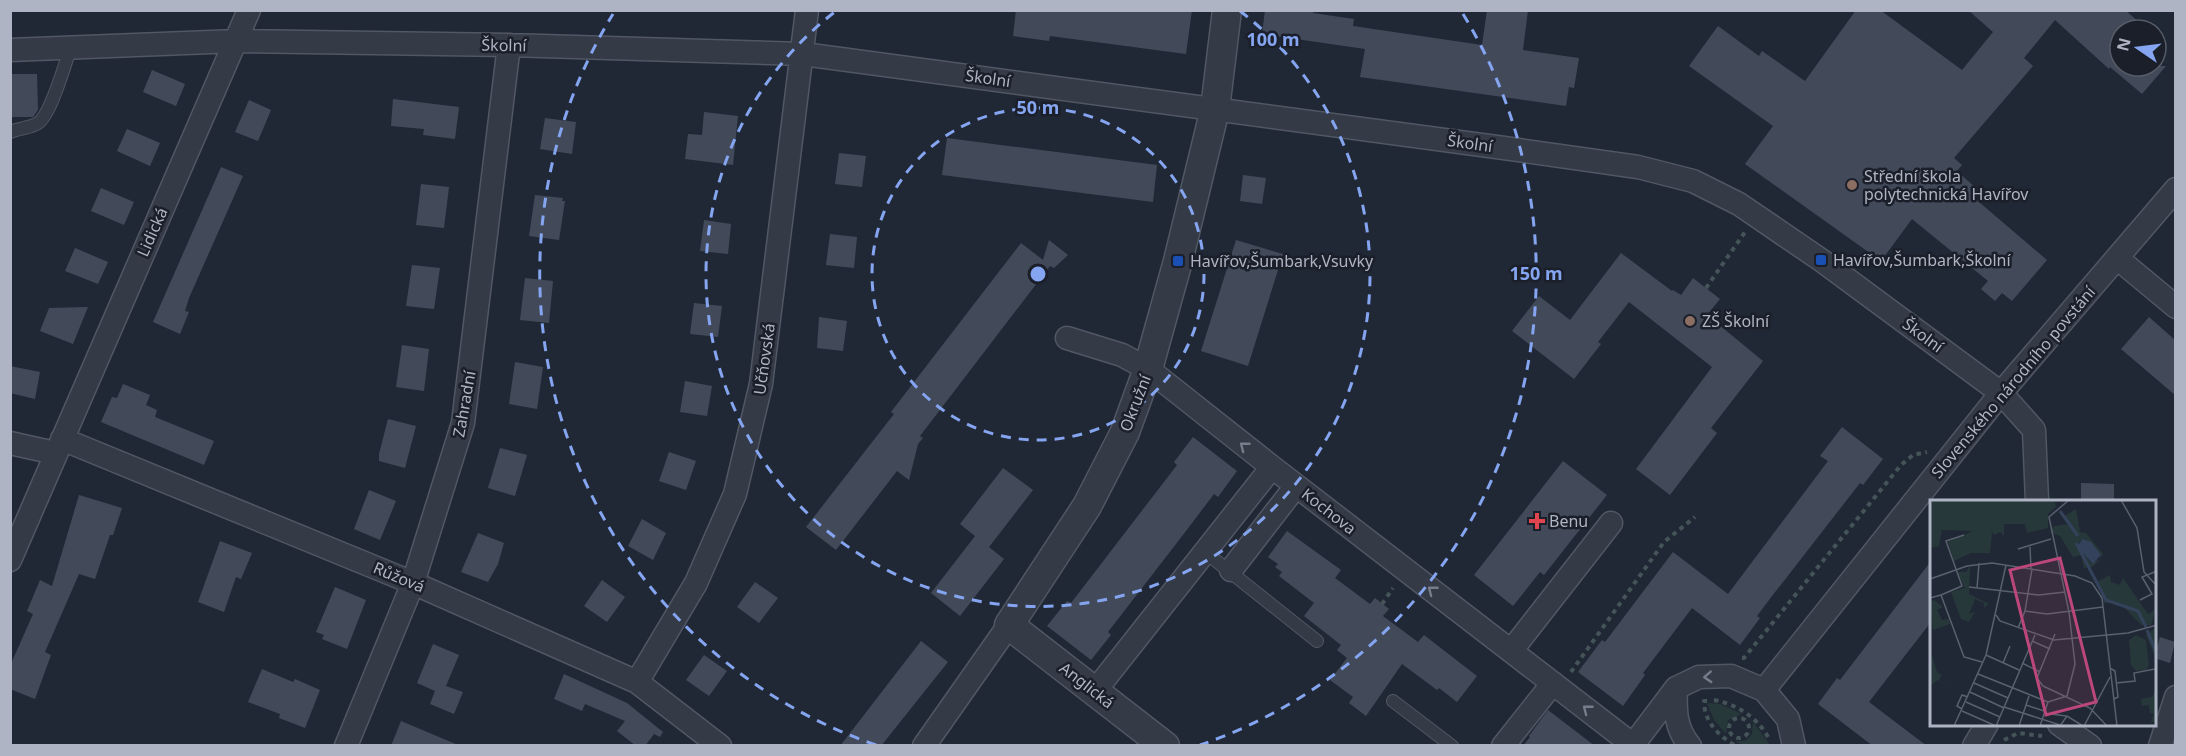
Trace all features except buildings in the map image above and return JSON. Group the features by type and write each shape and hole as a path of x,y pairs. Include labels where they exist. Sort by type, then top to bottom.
{"street":[{"name":"Lidická","path":"10,560 249,10"},
{"name":"Učňovská","path":"637,682 696,583 735,494 762,384 807,10"},
{"name":"Okružní","path":"924,746 1009,625 1087,506 1125,432 1148,369 1179,261 1215,108 1227,10"},
{"name":"Školní","path":"10,50 236,41 509,45 803,54 1638,167 1693,181 1739,204 1821,260 2001,393 2034,430 2037,500"},
{"name":"Zahradní","path":"346,746 413,583 463,423 509,45"},
{"name":"Slovenského národního povstání","path":"1764,690 2001,393 2175,189"},
{"path":"2117,258 2175,307"},
{"name":"Kochova","path":"1067,338 1122,355 1148,369 1633,745"},
{"path":"10,443 59,446"},
{"name":"Růžová","path":"59,446 413,583 637,682 720,746"},
{"path":"1095,691 1272,467"},
{"path":"1231,570 1296,486"},
{"path":"1511,651 1611,523"},
{"name":"Anglická","path":"1009,625 1165,746"},
{"path":"1633,745 1676,688 1699,677 1731,676 1764,690 1788,719 1794,746"},
{"path":"1503,746 1556,685"},
{"path":"1676,688 1675,717 1690,746"},
{"path":"2160,746 2175,697"},
{"path":"2052,731 2090,746"},
{"path":"1974,746 1994,733"}],"lane":[{"path":"10,132 38,124 43,118 49,108 71,47"},
{"path":"1205,552 1231,570 1317,641"},
{"path":"1393,701 1452,746"}],"path":[{"path":"1706,288 1756,215"},
{"path":"1735,657 1744,658 1901,465 1913,454 1933,449"},
{"path":"1556,685 1664,542 1695,517"},
{"path":"1736,746 1728,743 1709,722 1704,701 1728,702 1749,715 1770,740"},
{"path":"1746,720 1749,715"},
{"path":"1739,718 1746,720 1750,728 1748,735 1739,739 1733,736 1729,727 1732,721 1739,718"},
{"path":"1994,733 2052,731"},
{"path":"1728,743 1733,736"}],"shaded area":[{"path":"1707,703 1720,704 1742,714 1728,720 1726,734 1714,720"},
{"path":"1753,722 1770,745 1743,745 1735,741 1743,741 1752,734"}],"place":[{"name":"Střední škola polytechnická Havířov","path":"1852,185"},
{"name":"Havířov,Šumbark,Školní","path":"1821,260"},
{"name":"Havířov,Šumbark,Vsuvky","path":"1178,261"},
{"name":"ZŠ Školní","path":"1690,321"},
{"name":"Benu","path":"1537,521"}]}
